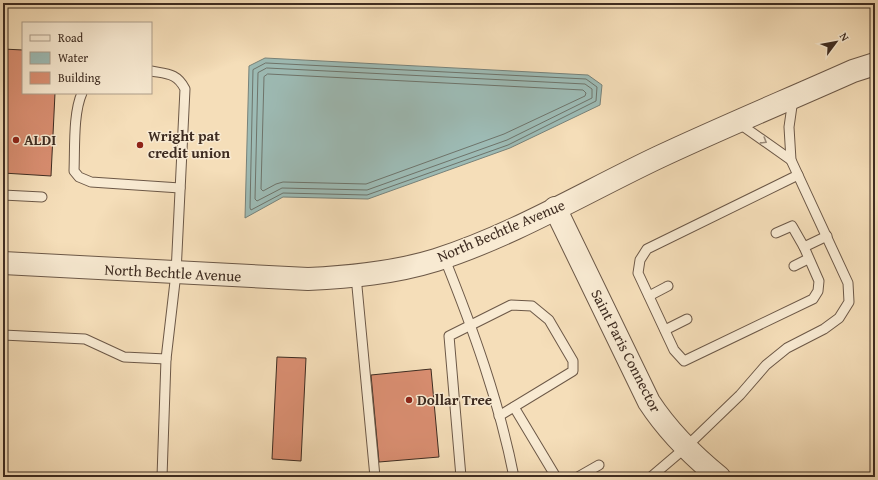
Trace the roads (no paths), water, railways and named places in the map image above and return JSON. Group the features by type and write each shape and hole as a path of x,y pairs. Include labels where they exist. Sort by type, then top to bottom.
{"street":[{"name":"North Bechtle Avenue","path":"3,263 308,279 379,273 444,257 510,230 659,157 853,71 875,64"},
{"name":"Saint Paris Connector","path":"555,208 649,402 662,422 685,448 719,477"}],"lane":[{"path":"152,71 175,76 182,83 185,89 176,273 166,359 162,477"},
{"path":"82,94 79,99 77,113 74,171 79,177 91,182 180,188"},
{"path":"651,477 685,448 740,395 766,365 787,348 824,329 839,318 849,302 848,283 791,160 789,128 793,98"},
{"path":"737,122 791,160"},
{"path":"776,234 792,226 819,281 818,291 813,299 684,361 674,350 638,273 640,260 647,249 798,175"},
{"path":"3,195 42,197"},
{"path":"804,248 827,236"},
{"path":"444,257 482,355 508,445 514,477"},
{"path":"794,266 808,259"},
{"path":"356,276 375,477"},
{"path":"649,296 668,286"},
{"path":"461,477 449,336 511,305 532,306 549,320 573,361 573,371 500,416"},
{"path":"665,330 687,318"},
{"path":"3,335 85,339 124,356 166,359"},
{"path":"514,407 556,477"},
{"path":"578,477 599,465"}],"water":[{"path":"265,58 588,75 602,85 600,105 510,148 368,199 283,197 245,218 249,66"}],"place":[{"name":"ALDI","path":"16,140"},
{"name":"Wright pat credit union","path":"140,145"},
{"name":"Dollar Tree","path":"409,400"}]}
